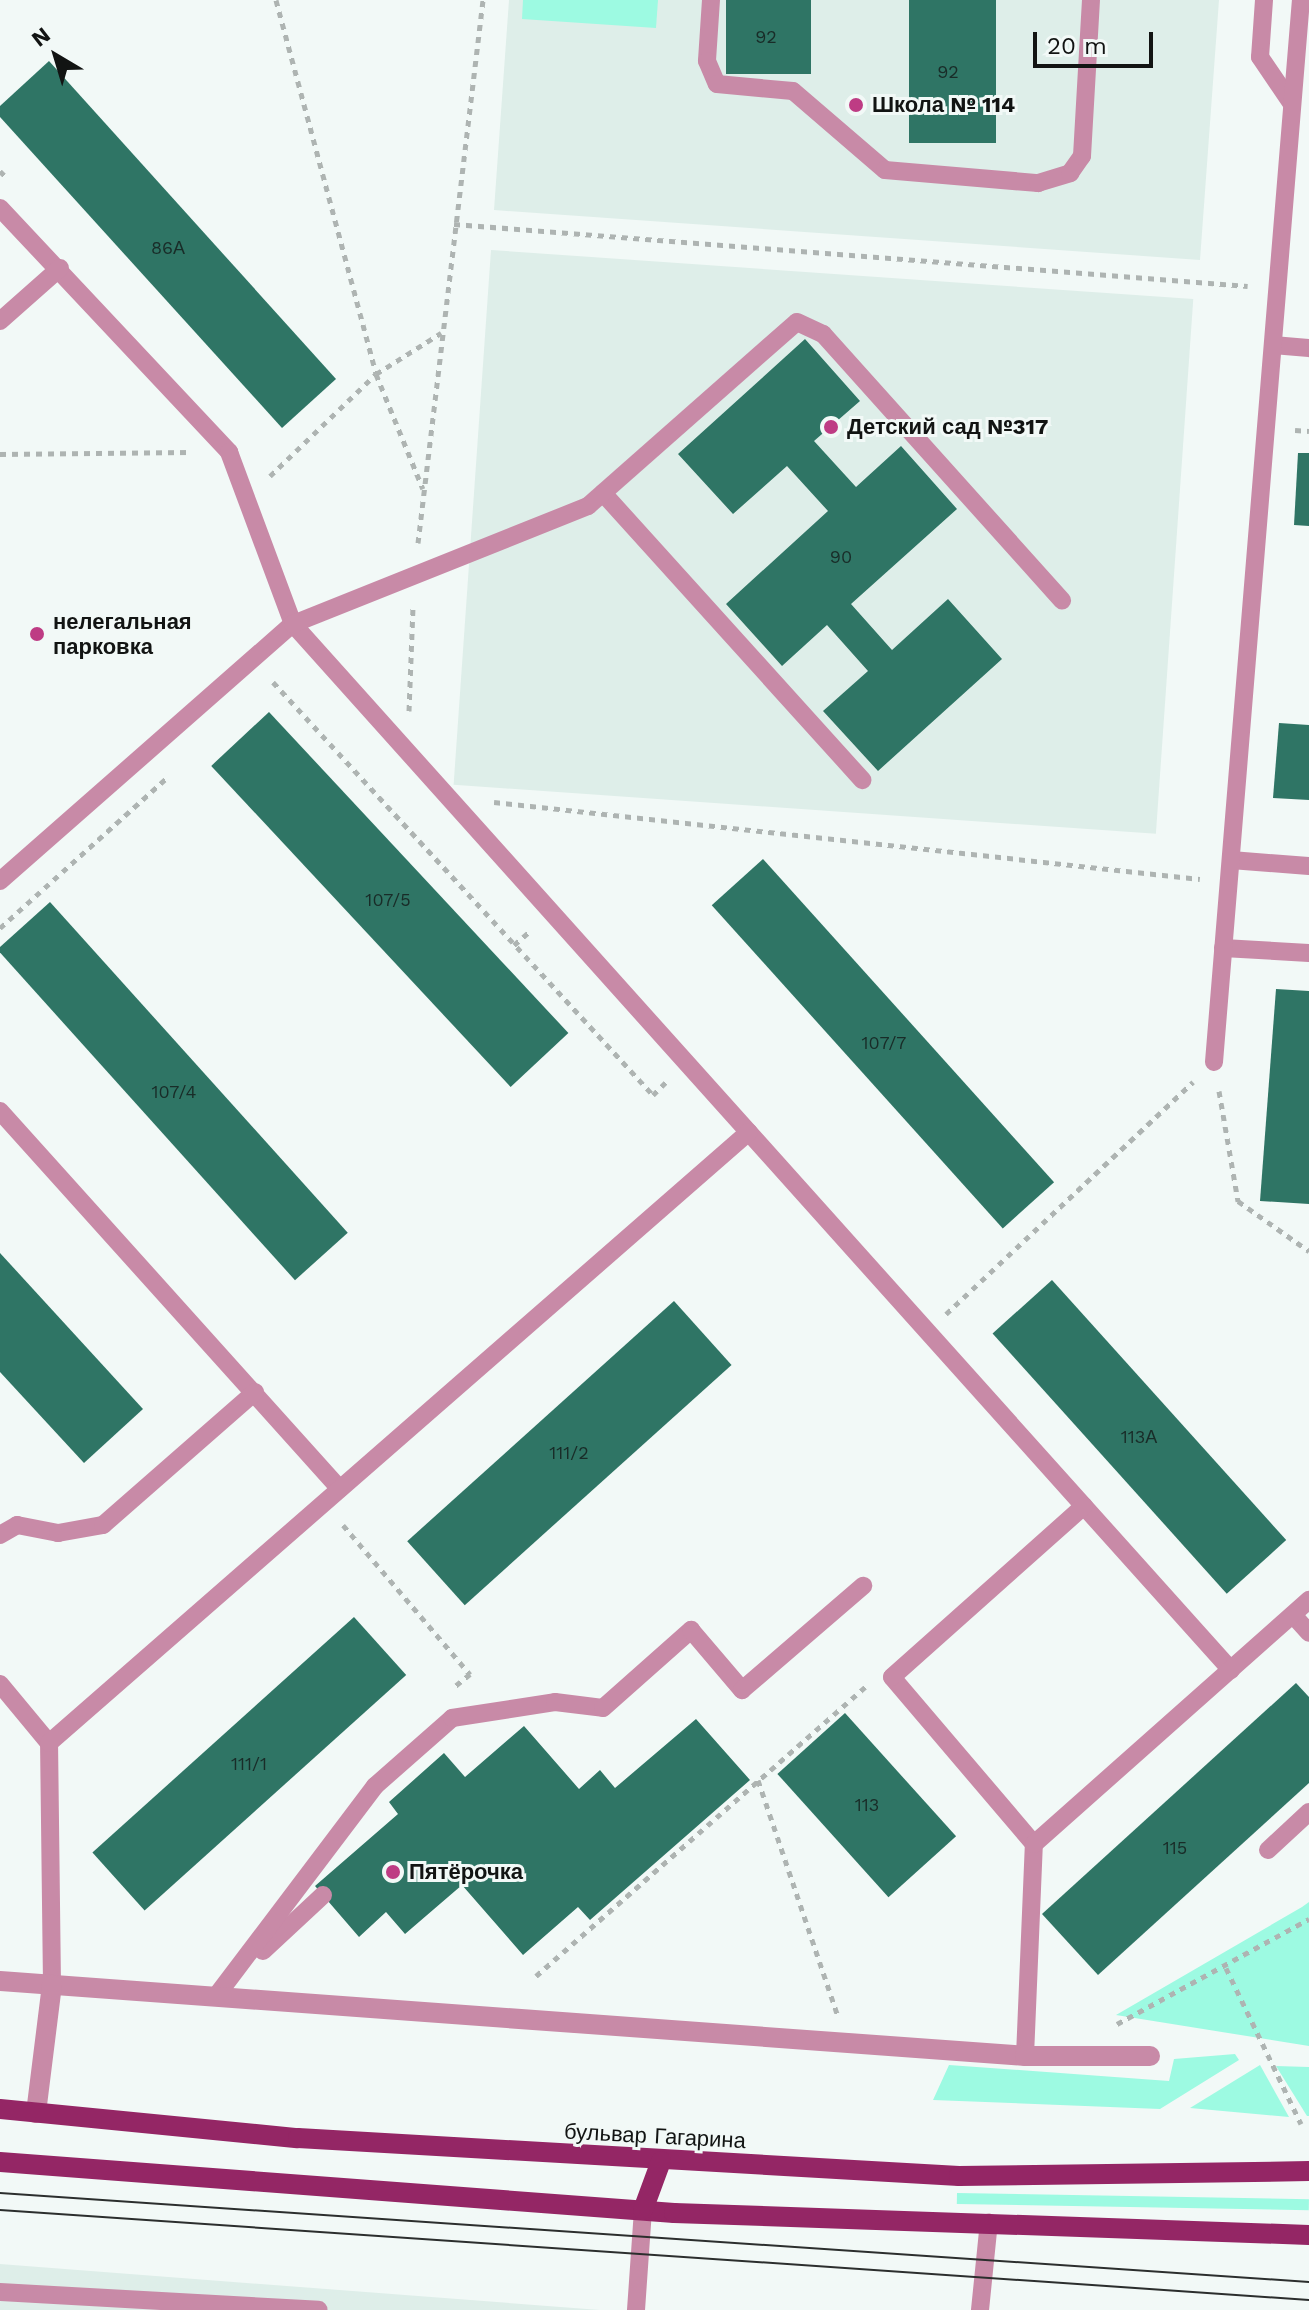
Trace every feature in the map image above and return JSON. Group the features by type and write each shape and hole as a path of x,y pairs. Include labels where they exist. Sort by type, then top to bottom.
{"main road":[{"name":"бульвар Гагарина","path":"0,2109 661,2161 959,2176 1309,2171"},
{"path":"643,2210 661,2161"},
{"path":"0,2162 643,2210 1309,2235"}],"street":[{"path":"0,1981 223,1989 1025,2056 1150,2056"},
{"path":"36,2113 52,1985"}],"lane":[{"path":"711,0 707,61 717,84 793,91 885,170 1038,183 1070,173 1082,156 1091,0"},
{"path":"1264,0 1260,57 1292,104"},
{"path":"1214,1062 1301,0"},
{"path":"0,208 60,268 229,452 293,624 1231,1670"},
{"path":"0,321 60,268"},
{"path":"0,881 293,624 588,506 783,331 811,323 1062,600"},
{"path":"1273,345 1309,348"},
{"path":"603,493 862,780"},
{"path":"1231,860 1309,866"},
{"path":"1223,948 1309,953"},
{"path":"0,1111 340,1489"},
{"path":"49,1743 749,1132"},
{"path":"0,1535 17,1525 58,1533 103,1525 255,1392"},
{"path":"1025,2056 1034,1844 892,1677 1084,1506"},
{"path":"223,1989 375,1786 452,1718 555,1702 603,1708 691,1630 742,1690 863,1586"},
{"path":"1034,1844 1309,1600"},
{"path":"1293,1615 1309,1633"},
{"path":"0,1684 49,1743 52,1985"},
{"path":"1268,1850 1309,1812"},
{"path":"223,1989 323,1895"},
{"path":"636,2310 643,2210"},
{"path":"980,2310 989,2222"},
{"path":"0,2292 318,2310"}],"path":[{"path":"276,0 376,374 424,491"},
{"path":"407,751 414,576 483,0"},
{"path":"454,224 1277,288"},
{"path":"246,499 376,374 441,333"},
{"path":"0,454 229,452"},
{"path":"260,695 271,685 276,673"},
{"path":"271,685 653,1095"},
{"path":"0,928 180,767"},
{"path":"448,797 1229,882"},
{"path":"1214,1062 1238,1201 1309,1251"},
{"path":"928,1332 1214,1062"},
{"path":"324,1503 470,1674 447,1693"},
{"path":"536,1976 869,1684 892,1677"},
{"path":"758,1780 838,2017"},
{"path":"1112,2026 1226,1968 1309,1920"},
{"path":"1226,1968 1301,2124"}],"shaded area":[{"name":"Школа № 114","path":"509,0 1219,0 1200,260 494,210"},
{"name":"Детский сад №317","path":"491,250 1193,299 1156,834 454,785"},
{"path":"0,2264 600,2310 0,2310"}],"green space":[{"path":"523,0 658,0 656,28 522,19"},
{"path":"1309,1902 1309,2046 1116,2015 1302,1907"},
{"path":"1235,2054 1239,2060 1160,2109 933,2100 949,2065 1169,2081 1174,2059"},
{"path":"1260,2065 1289,2117 1190,2108"},
{"path":"1276,2066 1309,2067 1309,2116 1307,2116"},
{"path":"957,2193 1309,2199 1309,2210 957,2204"}],"building":[{"path":"726,0 811,0 811,74 726,74"},
{"path":"909,0 996,0 996,143 909,143"},
{"path":"49,61 336,379 282,428 0,117 0,106"},
{"path":"805,339 860,401 814,441 856,487 901,446 957,509 851,604 892,650 948,599 1002,659 878,771 823,711 868,671 827,625 782,666 726,604 828,511 787,466 733,514 678,454"},
{"path":"1298,453 1309,453 1309,526 1294,525"},
{"path":"269,712 568,1033 511,1087 211,766"},
{"path":"1279,723 1309,725 1309,800 1273,798"},
{"path":"763,859 1054,1182 1003,1228 712,905"},
{"path":"50,902 348,1233 295,1280 0,953 0,947"},
{"path":"1276,989 1309,991 1309,1204 1260,1201"},
{"path":"0,1253 143,1409 84,1463 0,1372"},
{"path":"1052,1280 1286,1540 1227,1594 993,1334"},
{"path":"674,1301 732,1365 465,1605 407,1541"},
{"path":"354,1617 406,1675 145,1910 92,1853"},
{"path":"1296,1683 1309,1697 1309,1783 1098,1975 1042,1914"},
{"path":"845,1713 956,1836 888,1897 777,1774"},
{"path":"696,1719 750,1780 590,1920 578,1907 523,1955 462,1885 405,1934 386,1912 359,1937 315,1886 398,1814 389,1802 444,1753 465,1777 524,1726 579,1789 600,1770 615,1788"}],"tram line":[{"path":"0,2193 1309,2282"},
{"path":"0,2210 1309,2300"}],"place":[{"name":"Школа № 114","path":"856,105"},
{"name":"Детский сад №317","path":"831,427"},
{"name":"нелегальная парковка","path":"37,634"},
{"name":"Пятёрочка","path":"393,1872"}]}
